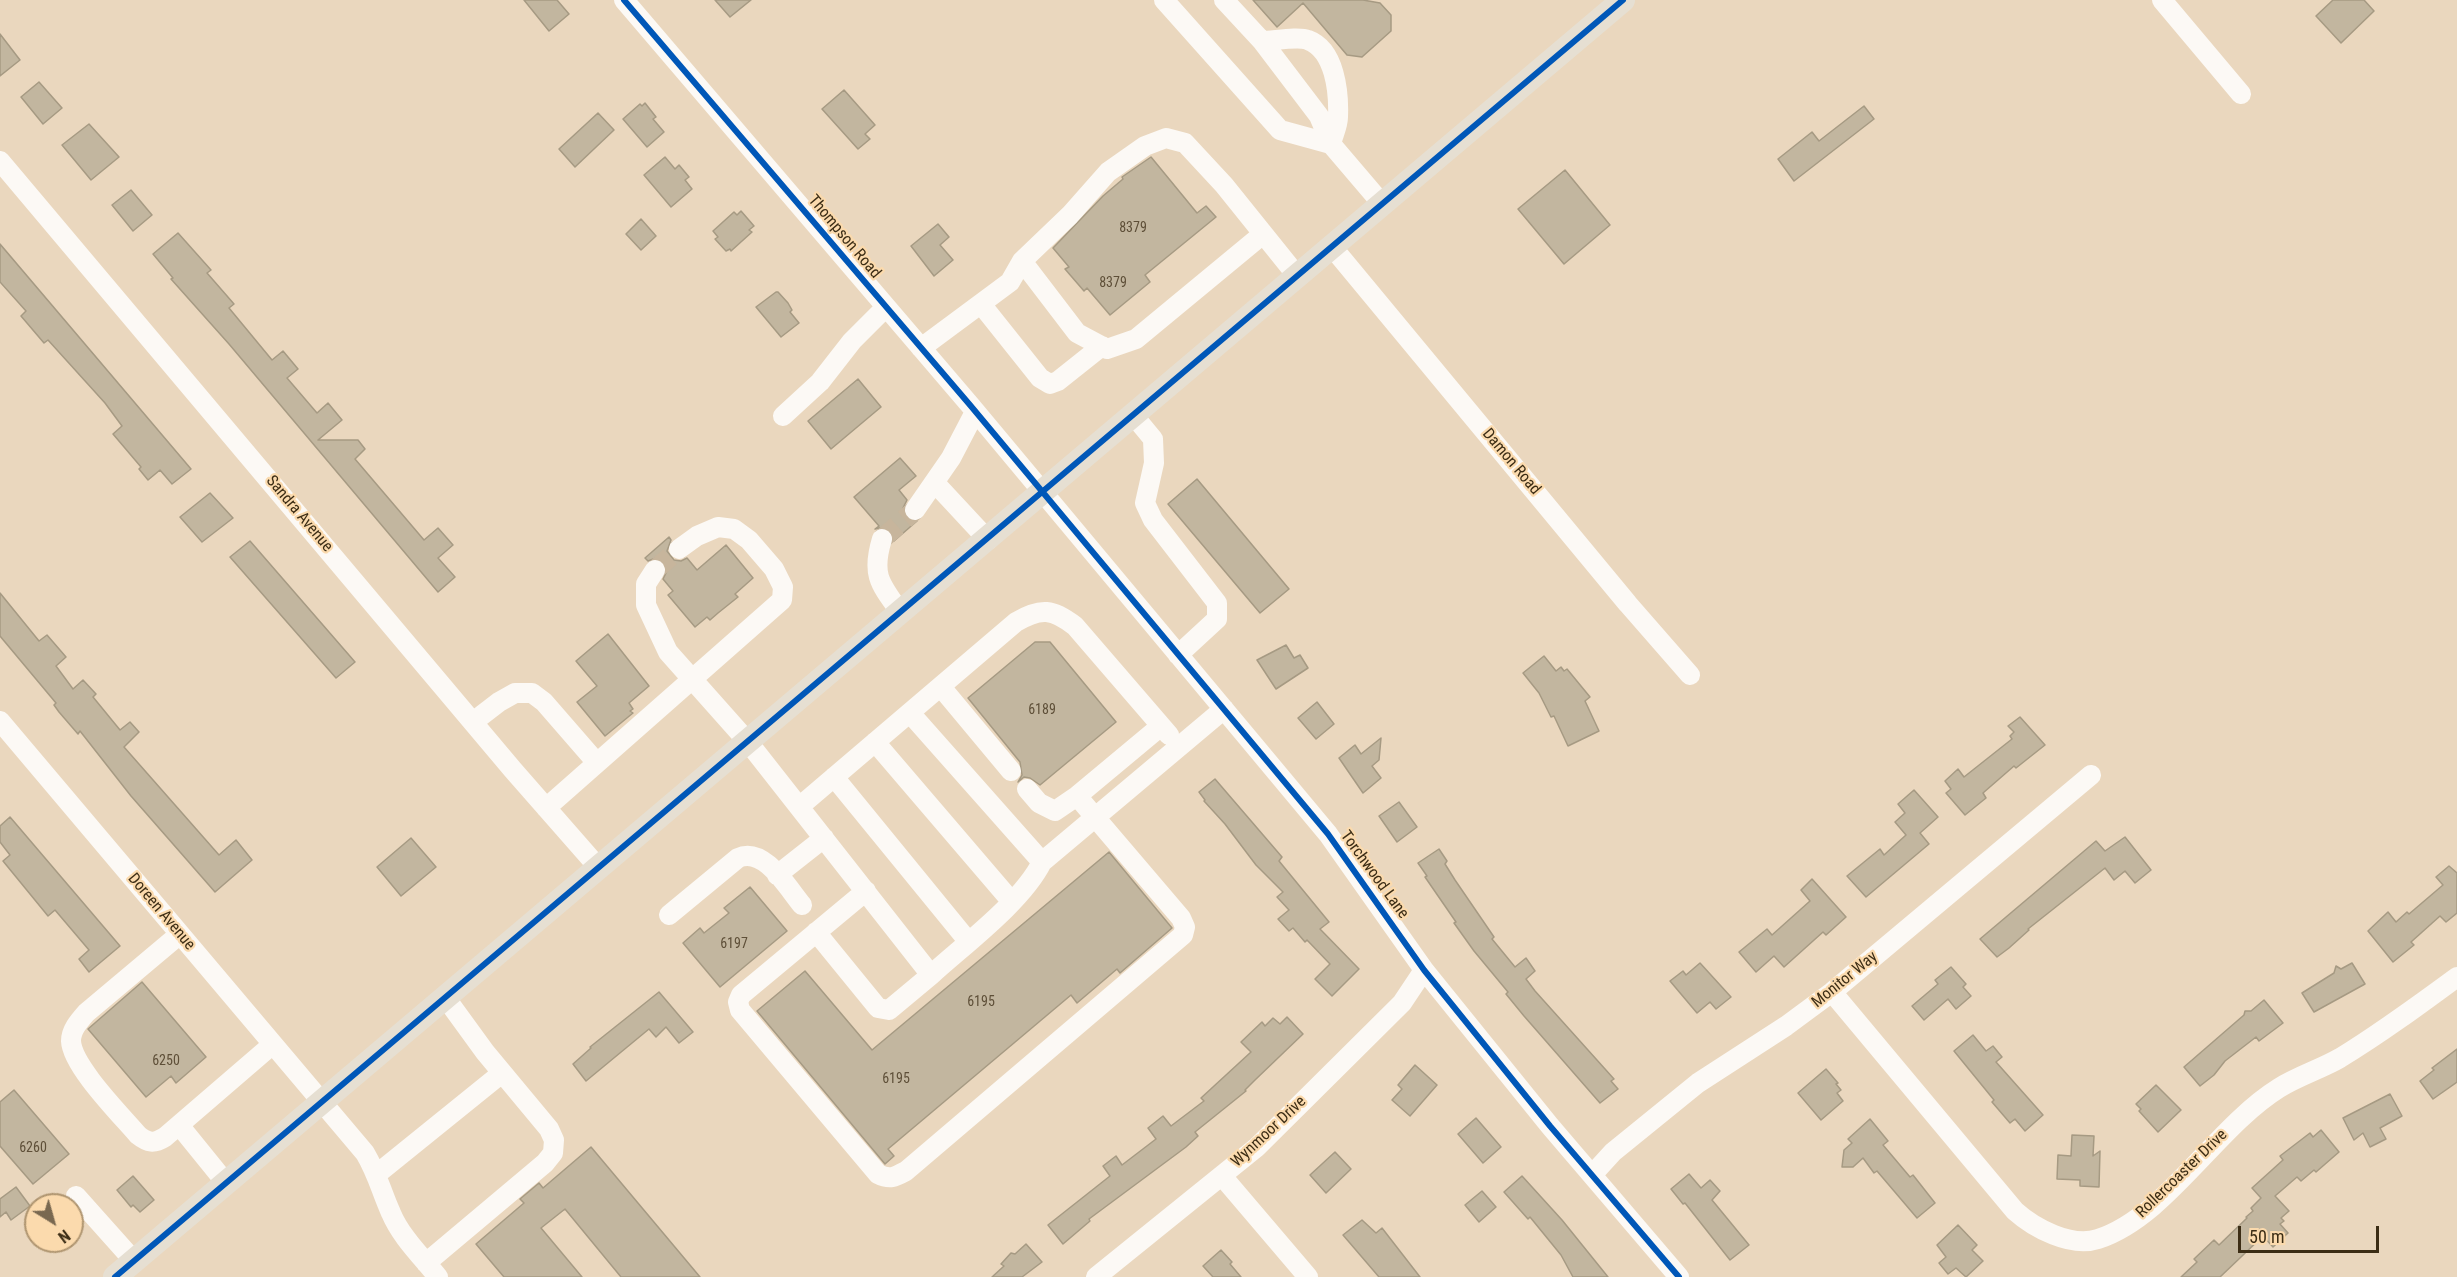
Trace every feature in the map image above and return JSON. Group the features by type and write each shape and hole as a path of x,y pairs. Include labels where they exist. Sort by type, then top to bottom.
{"main road":[{"path":"115,1277 1333,248 1623,0"}],"street":[{"name":"Thompson Road","path":"624,0 1043,493"},
{"path":"1164,0 1280,130 1331,144"},
{"path":"1224,0 1262,41 1319,116 1331,144 1383,205"},
{"path":"2162,0 2241,94"},
{"path":"1262,41 1306,39 1320,47 1332,69 1337,93 1338,119 1331,144"},
{"path":"921,348 1010,282 1022,261 1070,215 1108,172 1144,146 1166,138 1185,143 1224,185 1298,277"},
{"name":"Sandra Avenue","path":"0,161 598,867"},
{"path":"1022,261 1077,333 1107,349 1137,339 1263,234"},
{"name":"Damon Road","path":"1333,248 1690,675"},
{"path":"981,304 1040,378 1050,384 1058,381 1102,346"},
{"path":"783,416 820,382 852,341 886,307"},
{"path":"915,510 935,483 975,412"},
{"path":"1134,416 1153,439 1154,463 1145,503 1153,520 1218,603 1217,619 1178,655"},
{"path":"935,483 988,540"},
{"name":"Torchwood Lane","path":"1043,493 1328,834 1424,970 1679,1277"},
{"path":"546,808 770,613 782,600 783,587 774,569 749,540 734,529 718,527 697,536 679,549"},
{"path":"882,539 877,556 877,573 885,592 901,613"},
{"path":"655,570 646,584 646,604 668,652 748,742 931,975"},
{"path":"799,807 1016,622 1030,614 1045,611 1061,615 1075,626 1179,747"},
{"path":"941,687 1011,771"},
{"path":"473,722 515,693 532,693 544,702 597,763"},
{"path":"816,932 878,1008 888,1010 931,975 1012,902 1042,862 1224,709"},
{"path":"910,713 1042,862"},
{"name":"Doreen Avenue","path":"0,721 365,1153 377,1174 391,1213 400,1230 432,1270"},
{"path":"1027,789 1039,803 1055,811 1077,796 1161,726"},
{"path":"875,742 1012,902"},
{"name":"Monitor Way","path":"1592,1175 1613,1152 1698,1083 1786,1026 1832,992 2091,775"},
{"path":"834,777 968,941"},
{"path":"866,891 741,995 738,1002 740,1010 878,1174 886,1178 895,1177 906,1171 1183,934 1185,927 1180,918 1077,796"},
{"path":"777,875 824,838"},
{"path":"669,915 738,858 749,854 762,859 802,905"},
{"path":"180,934 86,1013 76,1024 71,1039 73,1053 81,1067 138,1136 145,1141 155,1143 273,1044"},
{"name":"Wynmoor Drive","path":"1096,1277 1257,1146 1402,1003 1424,970"},
{"name":"Rollercoaster Drive","path":"1832,992 2014,1211 2028,1223 2049,1234 2084,1242 2096,1240 2123,1229 2156,1203 2230,1128 2279,1089 2378,1035 2457,977"},
{"path":"432,1270 545,1164 553,1153 554,1140 549,1129 502,1073 445,997"},
{"path":"377,1174 502,1073"},
{"path":"179,1125 226,1183"},
{"path":"1222,1176 1308,1277"},
{"path":"84,1205 134,1261"}],"building":[{"path":"524,0 557,0 569,14 549,31"},
{"path":"715,0 751,0 730,17"},
{"path":"1253,0 1363,0 1380,3 1391,15 1391,31 1362,57 1347,55 1303,3 1277,27"},
{"path":"2333,0 2364,0 2374,11 2341,43 2316,16"},
{"path":"0,34 20,60 0,76"},
{"path":"39,82 62,108 43,124 21,97"},
{"path":"844,90 875,125 865,134 870,139 858,149 822,109"},
{"path":"645,103 656,117 653,119 664,132 647,147 623,119 640,104 642,106"},
{"path":"1864,106 1874,119 1794,181 1778,159 1812,132 1819,141"},
{"path":"598,113 614,130 575,167 559,149"},
{"path":"89,124 119,157 91,180 62,145"},
{"path":"665,157 675,169 679,165 689,177 685,180 692,189 671,207 644,175"},
{"path":"1151,157 1197,213 1206,206 1216,217 1145,275 1150,282 1110,315 1087,288 1084,291 1065,269 1069,267 1053,248 1103,196 1123,179 1122,177"},
{"path":"1565,170 1610,225 1564,264 1518,209"},
{"path":"131,190 152,215 133,231 112,205"},
{"path":"741,211 754,226 749,230 752,232 731,251 730,249 726,251 715,239 718,237 713,231 734,212 737,215"},
{"path":"641,219 656,236 641,250 626,234"},
{"path":"938,224 949,237 940,245 953,260 934,276 911,246"},
{"path":"178,233 211,270 207,273 234,304 229,308 272,360 283,351 298,369 287,378 317,413 328,403 342,420 318,440 358,440 365,449 355,459 424,540 438,528 453,545 438,558 455,577 438,592 229,344 171,279 173,278 153,254"},
{"path":"0,244 191,469 172,484 160,470 148,480 139,469 141,467 113,434 122,426 105,403 48,340 44,343 21,316 26,311 0,282"},
{"path":"776,292 788,303 792,310 790,312 799,323 781,337 756,307"},
{"path":"858,379 881,407 831,449 808,421"},
{"path":"900,458 916,476 899,490 907,500 903,508 904,515 909,520 917,521 894,541 890,530 884,527 875,529 879,526 854,497"},
{"path":"1197,479 1289,589 1260,613 1168,504"},
{"path":"210,493 233,518 202,542 180,517"},
{"path":"669,537 671,540 667,551 674,560 681,561 687,558 697,570 726,545 753,578 735,594 738,597 710,620 707,617 695,627 668,595 673,591 663,579 667,571 665,564 656,558 648,561 645,558"},
{"path":"250,541 355,662 336,678 230,557"},
{"path":"0,593 39,641 47,635 66,657 56,666 73,689 83,680 96,694 93,697 120,730 130,722 139,732 124,747 219,855 236,840 252,860 215,892 131,796 80,731 78,734 59,712 54,705 56,703 0,636"},
{"path":"608,634 649,686 629,703 633,709 630,711 633,713 605,736 577,702 597,686 576,661"},
{"path":"1035,642 1050,642 1116,722 1040,785 1024,777 1018,782 1022,775 1020,762 968,698"},
{"path":"1286,645 1294,658 1300,655 1308,668 1276,689 1257,660"},
{"path":"1544,656 1556,671 1561,667 1564,671 1567,669 1590,697 1585,701 1599,731 1568,746 1554,716 1551,717 1539,693 1523,673"},
{"path":"1317,702 1334,724 1316,739 1298,718"},
{"path":"2020,717 2045,745 2016,768 2014,766 1983,793 1986,798 1965,815 1946,793 1951,789 1945,781 1958,769 1964,777 2012,739 2010,736 2014,732 2008,726"},
{"path":"1381,738 1379,760 1372,766 1381,778 1363,793 1339,758 1355,745 1361,754"},
{"path":"1215,779 1282,857 1279,861 1329,922 1320,929 1359,969 1332,996 1315,979 1330,964 1307,940 1305,942 1293,928 1289,931 1278,919 1289,910 1277,897 1283,892 1256,865 1199,792"},
{"path":"1914,790 1938,817 1920,833 1929,844 1866,897 1847,876 1880,849 1884,855 1906,835 1895,822 1905,813 1898,804"},
{"path":"1399,802 1417,827 1397,842 1379,816"},
{"path":"10,817 120,946 89,972 79,959 89,950 55,910 48,916 3,861 10,855 0,842 0,826"},
{"path":"2125,837 2151,870 2135,883 2125,871 2114,880 2105,868 2028,929 1997,957 1980,939 2096,841 2105,851"},
{"path":"411,838 436,867 401,896 377,867"},
{"path":"1439,849 1455,880 1494,937 1492,939 1515,967 1526,958 1535,971 1526,979 1614,1079 1611,1081 1618,1089 1600,1103 1506,994 1508,992 1454,923 1456,922 1418,863"},
{"path":"1109,852 1172,928 1120,973 1117,969 1077,1003 1071,995 888,1149 894,1156 885,1164 757,1011 805,971 872,1050"},
{"path":"2449,866 2457,873 2457,913 2446,922 2440,916 2411,942 2414,945 2393,962 2368,931 2388,912 2396,922 2407,912 2409,914 2443,885 2436,877"},
{"path":"1812,879 1846,917 1826,935 1823,932 1784,967 1774,956 1756,972 1739,952 1767,929 1772,935 1810,901 1801,890"},
{"path":"750,887 787,931 720,987 683,943 700,928 704,933 729,913 724,908"},
{"path":"1700,963 1731,997 1716,1009 1710,1002 1697,1013 1670,981 1683,971 1686,975"},
{"path":"2352,963 2365,984 2314,1012 2302,993 2334,973 2336,966 2341,969"},
{"path":"1951,967 1966,984 1963,987 1971,996 1956,1009 1948,999 1924,1020 1912,1006 1938,984 1935,980"},
{"path":"142,982 206,1057 176,1083 171,1076 146,1097 88,1029"},
{"path":"659,992 693,1032 679,1043 666,1027 656,1037 649,1029 586,1081 573,1064 590,1047"},
{"path":"2264,1000 2283,1023 2259,1041 2256,1037 2225,1061 2214,1075 2200,1086 2184,1067 2244,1015 2245,1011 2251,1011"},
{"path":"1287,1017 1303,1034 1246,1091 1195,1132 1198,1136 1186,1147 1089,1219 1090,1221 1063,1244 1048,1225 1110,1176 1103,1166 1116,1156 1122,1165 1156,1139 1148,1128 1163,1116 1171,1126 1204,1101 1201,1098 1251,1052 1241,1042 1262,1022 1265,1026 1273,1018 1280,1024"},
{"path":"1973,1035 1986,1051 1993,1046 2002,1057 1996,1062 2043,1115 2025,1131 2015,1119 2010,1123 1954,1051"},
{"path":"2457,1049 2457,1082 2433,1099 2420,1081 2434,1070 2432,1068"},
{"path":"1415,1065 1437,1085 1410,1116 1392,1100 1402,1089 1398,1085"},
{"path":"1826,1069 1838,1083 1836,1084 1841,1090 1837,1093 1843,1101 1821,1120 1798,1093"},
{"path":"2156,1085 2181,1110 2158,1132 2139,1111 2141,1109 2136,1104"},
{"path":"14,1090 69,1154 33,1184 0,1146 0,1102"},
{"path":"2390,1094 2402,1116 2380,1128 2386,1139 2370,1147 2363,1133 2354,1140 2343,1118"},
{"path":"1476,1118 1501,1147 1483,1163 1458,1134"},
{"path":"1870,1119 1888,1141 1883,1145 1910,1177 1913,1175 1935,1203 1917,1218 1877,1171 1874,1173 1863,1158 1853,1167 1842,1167 1844,1150 1852,1143 1848,1139"},
{"path":"2321,1130 2339,1152 2316,1172 2314,1170 2301,1181 2297,1177 2275,1196 2289,1211 2281,1218 2284,1221 2280,1224 2288,1233 2273,1247 2263,1236 2220,1277 2181,1277 2197,1262 2194,1259 2214,1240 2219,1245 2253,1211 2251,1208 2261,1198 2252,1188 2283,1160 2280,1156 2310,1133 2313,1137"},
{"path":"2072,1135 2094,1136 2093,1156 2100,1151 2099,1187 2080,1186 2080,1180 2057,1179 2058,1155 2071,1156"},
{"path":"591,1147 700,1277 621,1277 565,1209 541,1228 582,1277 504,1277 476,1244 524,1203 520,1199 539,1183 543,1188"},
{"path":"1335,1152 1351,1169 1326,1193 1310,1175"},
{"path":"1689,1174 1701,1188 1710,1180 1720,1191 1712,1200 1749,1245 1730,1260 1685,1203 1683,1204 1671,1189"},
{"path":"133,1176 154,1200 140,1212 133,1205 131,1207 117,1190"},
{"path":"1522,1176 1562,1220 1608,1277 1573,1277 1561,1255 1530,1217 1528,1219 1504,1192"},
{"path":"16,1187 24,1198 24,1210 11,1220 6,1212 0,1217 0,1199"},
{"path":"1482,1191 1496,1207 1479,1222 1465,1205"},
{"path":"1362,1220 1376,1233 1382,1228 1420,1277 1379,1277 1343,1235"},
{"path":"1958,1225 1977,1245 1972,1250 1983,1261 1966,1277 1956,1268 1948,1274 1939,1263 1946,1257 1937,1245"},
{"path":"1026,1244 1042,1262 1022,1277 992,1277 1004,1266 1001,1264 1011,1253 1015,1254"},
{"path":"1221,1250 1241,1277 1213,1277 1203,1266"}],"tunnel":[{"path":"882,539 915,510"},
{"path":"655,570 679,549"}],"cycle path":[{"path":"624,0 970,405 1328,834 1424,970 1550,1126 1679,1277"},
{"path":"115,1277 1623,0"}]}
